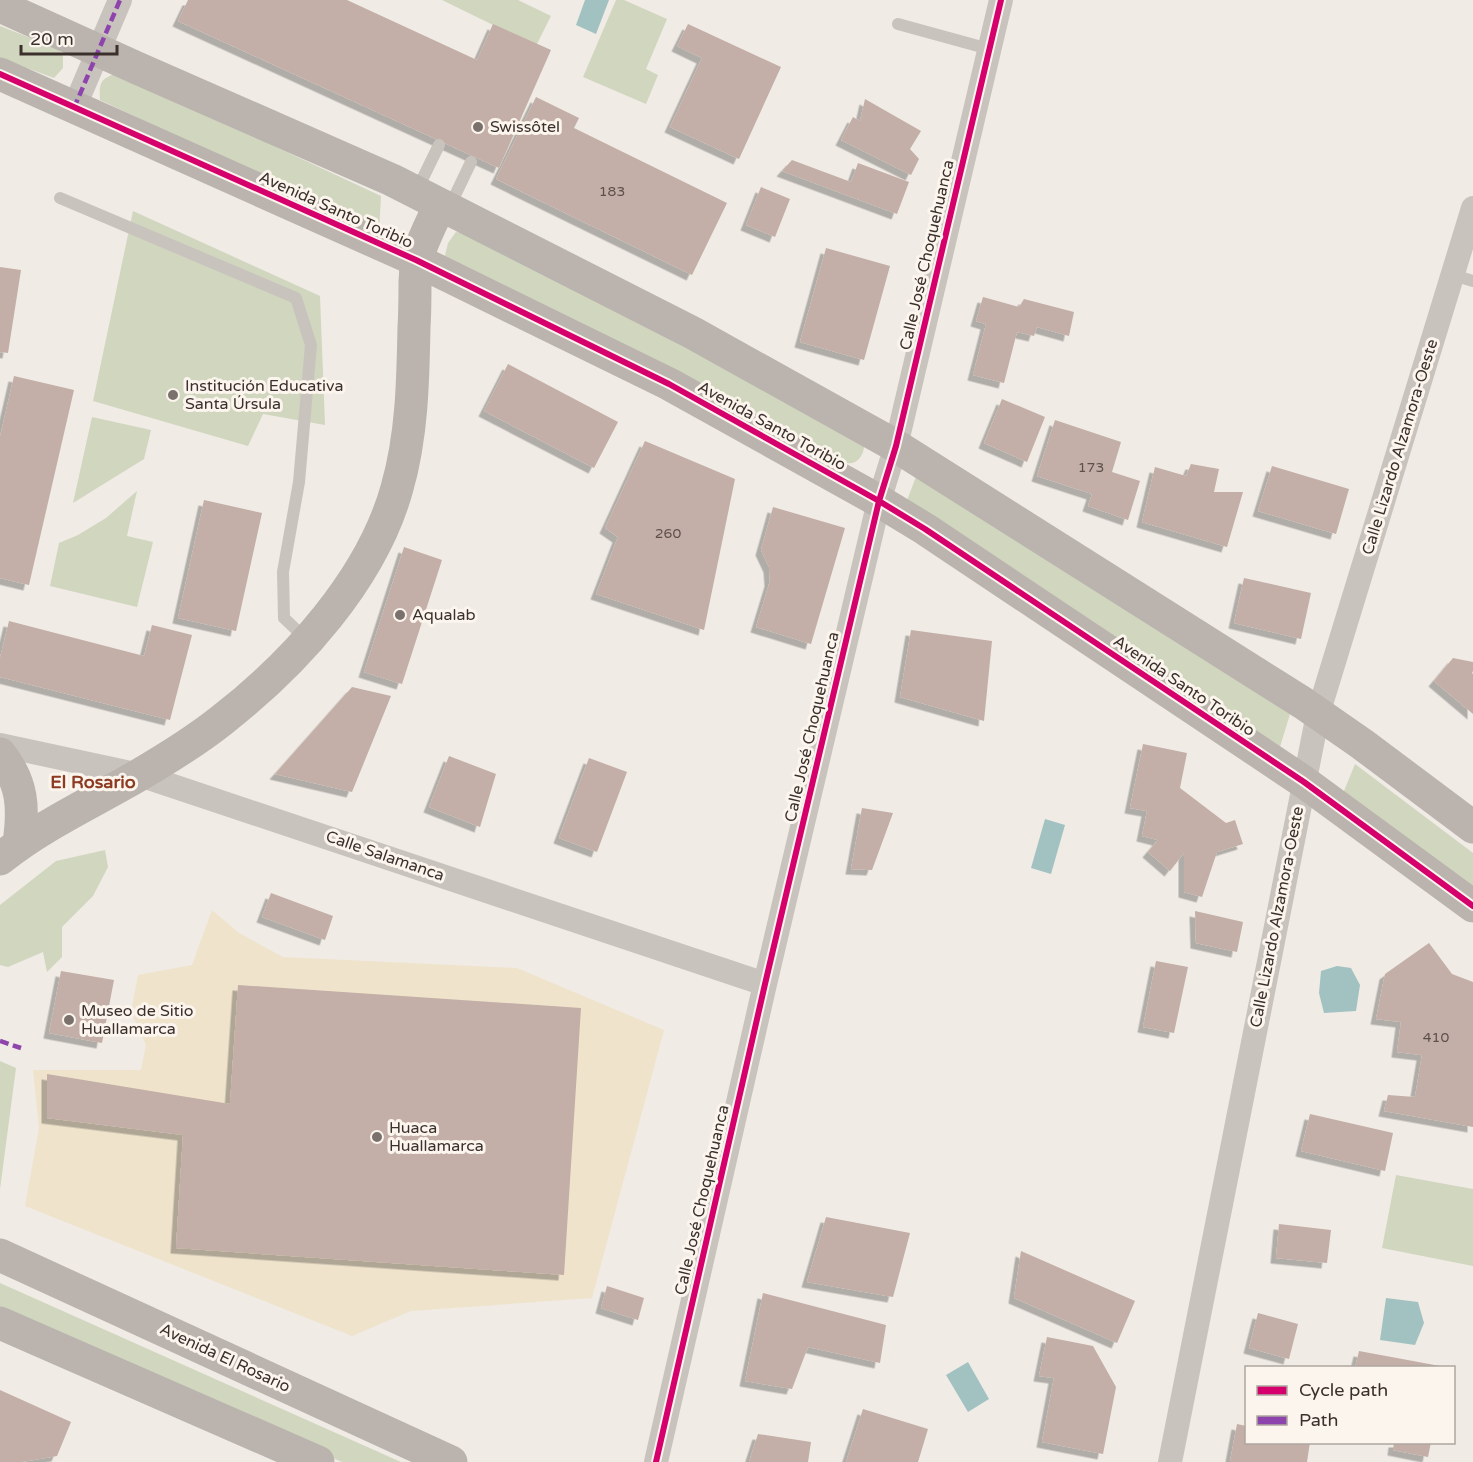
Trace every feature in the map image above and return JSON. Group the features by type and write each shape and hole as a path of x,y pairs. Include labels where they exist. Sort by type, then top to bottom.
{"street":[{"path":"74,108 120,0"},
{"name":"Calle José Choquehuanca","path":"656,1462 765,984 879,501 896,446 1001,0"},
{"path":"0,6 392,180 693,333 896,446 1318,714 1473,827"},
{"name":"Avenida Santo Toribio","path":"0,74 416,260 669,384 879,501 925,529 1304,782 1473,906"},
{"path":"10,851 140,774 220,722 249,698 308,640 354,580 388,516 406,452 411,407 416,260 435,202"},
{"name":"Calle Lizardo Alzamora-Oeste","path":"1170,1462 1318,714 1463,278 1473,208"},
{"name":"Calle Salamanca","path":"0,745 140,774 765,984"},
{"path":"0,754 12,770 19,787 22,814 10,851"},
{"name":"Avenida El Rosario","path":"0,1254 451,1462"},
{"path":"0,1323 318,1462"}],"lane":[{"path":"898,24 990,49"},
{"path":"435,202 439,145"},
{"path":"435,202 471,162"},
{"path":"60,198 296,298 311,345 299,482 283,572 284,618 308,640"}],"green space":[{"path":"442,0 518,0 551,16 536,46"},
{"path":"616,0 624,0 667,19 646,69 658,75 646,104 583,77"},
{"path":"0,26 56,48 63,54 63,68 54,78 0,58"},
{"path":"117,73 381,196 379,232 100,100 102,82"},
{"path":"133,211 320,296 325,425 263,414 248,446 93,401"},
{"path":"456,232 462,233 864,437 861,456 855,462 844,463 444,260 448,243"},
{"path":"92,417 151,430 144,459 73,503"},
{"path":"917,474 1290,714 1280,747 906,503"},
{"path":"137,491 127,536 153,542 137,607 50,586 59,543 78,535 106,518"},
{"path":"1355,764 1473,853 1473,895 1342,796"},
{"path":"105,850 108,867 93,896 62,927 62,957 47,972 43,952 8,967 0,965 0,905 56,861"},
{"path":"0,1061 16,1068 0,1189"},
{"path":"1396,1175 1473,1189 1473,1266 1382,1248"},
{"path":"0,1283 401,1462 342,1462 0,1310"}],"sand":[{"path":"212,910 239,933 283,957 517,968 664,1030 592,1298 411,1311 352,1336 25,1206 39,1128 33,1070 141,1070 146,1045 131,1012 138,975 192,965"}],"water":[{"path":"585,0 609,0 596,34 576,25"},
{"path":"1045,819 1065,825 1051,874 1031,868"},
{"path":"1337,966 1351,968 1360,985 1356,1011 1324,1013 1319,993 1321,971"},
{"path":"1386,1298 1418,1302 1424,1323 1415,1345 1380,1340"},
{"path":"968,1362 989,1399 968,1412 946,1375"}],"building":[{"path":"188,0 347,0 477,60 493,24 551,50 499,168 178,21"},
{"path":"688,24 781,67 739,159 670,127 702,58 677,46"},
{"path":"536,97 579,118 574,128 727,203 692,275 496,179"},
{"path":"865,99 921,131 910,149 919,159 911,175 841,140 853,117 860,121"},
{"path":"792,160 851,182 858,163 909,182 897,214 782,171"},
{"path":"761,187 790,199 775,237 746,225"},
{"path":"826,248 890,266 864,360 800,342"},
{"path":"0,267 21,270 8,353 0,352"},
{"path":"983,297 1019,307 1024,299 1074,312 1069,336 1037,327 1034,336 1017,332 1004,383 973,375 986,324 976,321"},
{"path":"508,364 618,422 594,468 484,411"},
{"path":"14,376 74,390 29,585 0,578 0,437"},
{"path":"1002,399 1045,417 1027,462 984,443"},
{"path":"1055,420 1121,442 1112,472 1140,481 1128,520 1088,506 1092,494 1037,476"},
{"path":"645,441 735,479 704,630 596,594 618,537 605,528"},
{"path":"1191,464 1219,469 1214,492 1243,492 1227,547 1142,522 1155,467 1186,476"},
{"path":"1272,466 1349,489 1336,534 1258,511"},
{"path":"204,500 262,513 236,631 178,618"},
{"path":"773,507 845,528 811,644 756,627 770,581 769,567 761,550"},
{"path":"404,547 442,560 402,684 364,672"},
{"path":"1244,578 1311,593 1301,639 1234,623"},
{"path":"9,621 144,656 152,625 192,635 170,720 0,677 0,658"},
{"path":"911,630 992,641 984,721 900,697"},
{"path":"1453,658 1473,662 1473,714 1434,681"},
{"path":"352,687 391,696 352,792 275,774"},
{"path":"1143,744 1187,753 1180,788 1226,823 1235,820 1243,844 1217,852 1202,897 1184,892 1184,853 1170,871 1148,852 1158,840 1142,836 1147,811 1130,808"},
{"path":"449,756 496,774 480,827 429,807"},
{"path":"589,758 627,772 597,852 559,838"},
{"path":"862,808 893,813 872,870 851,869"},
{"path":"271,893 333,916 325,940 262,917"},
{"path":"1195,911 1243,922 1237,952 1196,943"},
{"path":"1429,943 1452,974 1473,982 1473,1127 1384,1111 1388,1095 1415,1097 1422,1055 1397,1052 1401,1022 1376,1019 1385,974"},
{"path":"1156,961 1188,967 1174,1033 1143,1027"},
{"path":"61,971 114,980 102,1043 49,1033"},
{"path":"238,985 581,1008 564,1275 176,1248 183,1135 47,1118 47,1074 230,1104"},
{"path":"1310,1114 1393,1133 1385,1171 1301,1151"},
{"path":"826,1217 910,1233 893,1297 807,1282"},
{"path":"1279,1224 1331,1230 1327,1263 1276,1258"},
{"path":"1021,1251 1135,1301 1117,1343 1014,1298"},
{"path":"607,1286 644,1298 638,1320 601,1308"},
{"path":"763,1293 886,1325 880,1363 808,1347 792,1389 745,1381"},
{"path":"1258,1313 1298,1324 1289,1359 1249,1348"},
{"path":"1047,1337 1093,1346 1116,1387 1103,1454 1042,1442 1054,1378 1039,1376"},
{"path":"1359,1351 1440,1366 1355,1366"},
{"path":"0,1390 71,1422 57,1456 21,1462 0,1462"},
{"path":"863,1409 928,1429 918,1462 846,1462"},
{"path":"1237,1424 1245,1426 1245,1444 1310,1444 1307,1462 1230,1462"},
{"path":"758,1434 811,1442 808,1462 749,1462"},
{"path":"1394,1444 1431,1444 1428,1457 1393,1450"}],"marked path":[{"path":"74,108 120,0"},
{"path":"0,1041 21,1048"}],"cycle path":[{"path":"656,1462 765,984 879,501 896,446 1001,0"},
{"path":"0,74 416,260 669,384 879,501 925,529 1304,782 1473,906"}],"place":[{"name":"Swissôtel","path":"478,127"},
{"name":"Institución Educativa Santa Úrsula","path":"173,395"},
{"name":"Aqualab","path":"400,615"},
{"name":"Museo de Sitio Huallamarca","path":"69,1020"},
{"name":"Huaca Huallamarca","path":"377,1137"}],"district":[{"name":"El Rosario","path":"93,782"}]}
